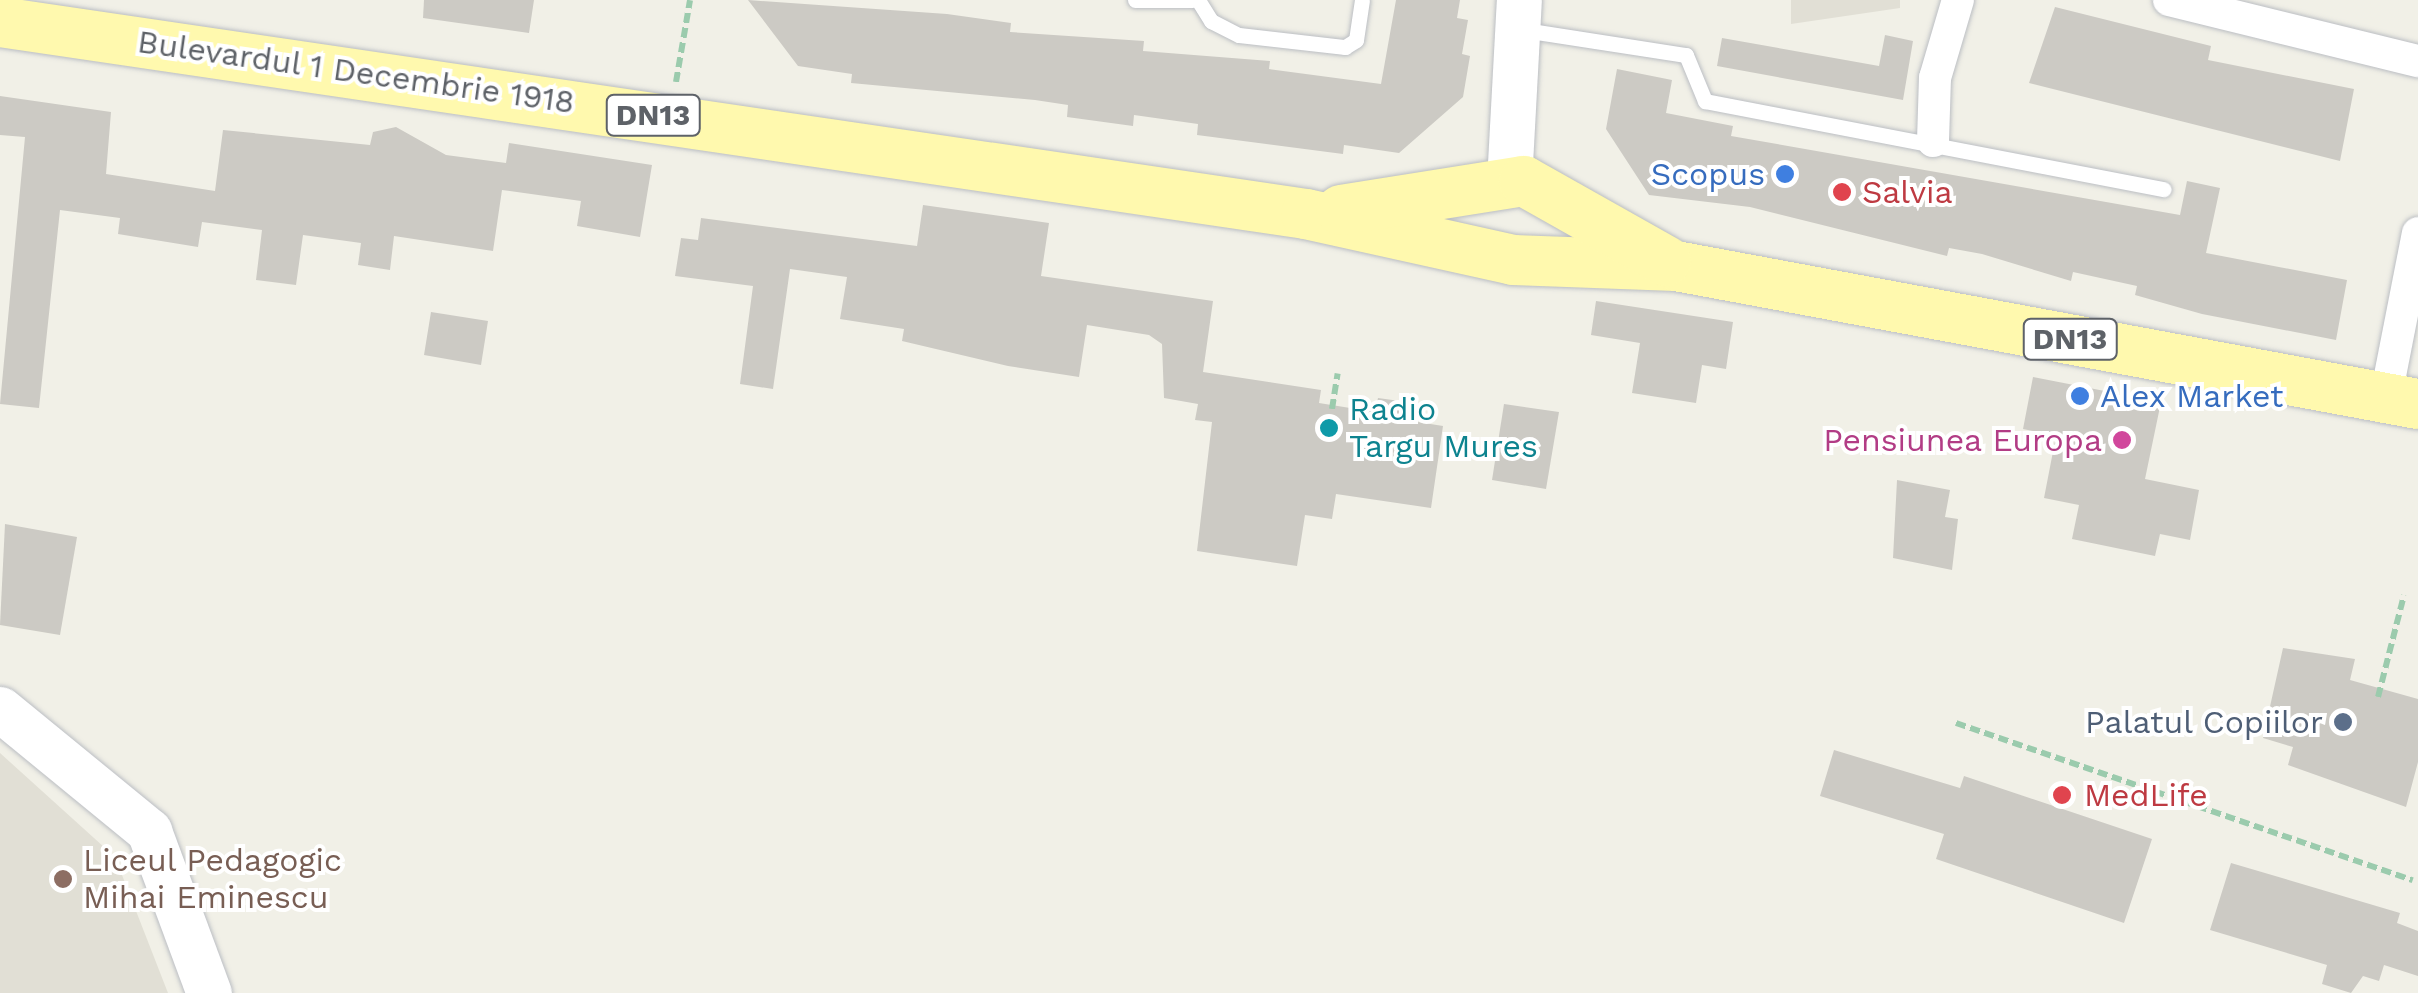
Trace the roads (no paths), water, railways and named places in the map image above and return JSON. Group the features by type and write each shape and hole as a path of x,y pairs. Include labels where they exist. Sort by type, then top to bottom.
{"main road":[{"name":"Bulevardul 1 Decembrie 1918","path":"0,22 1306,214 1514,257 1676,266 2402,400"},
{"name":"Bulevardul 1 Decembrie 1918","path":"1306,214 1523,189 1676,266"},
{"path":"1523,189 1554,240 1514,257 1480,232 1523,189"}],"street":[{"path":"1933,141 1935,78 1958,0"},
{"path":"2169,0 2418,61"},
{"path":"1519,15 1523,189"},
{"path":"2402,400 2418,233"},
{"path":"0,708 149,832 209,993"}],"lane":[{"path":"1135,0 1195,0 1210,20 1239,35 1345,47 1356,40 1362,0"},
{"path":"1519,15 1686,55 1705,101 1933,141 2164,189"}],"place":[{"name":"Scopus","path":"1785,174"},
{"name":"Salvia","path":"1842,192"},
{"name":"Alex Market","path":"2080,396"},
{"name":"Radio Targu Mures","path":"1329,428"},
{"name":"Pensiunea Europa","path":"2122,440"},
{"name":"Palatul Copiilor","path":"2343,722"},
{"name":"MedLife","path":"2062,795"},
{"name":"Liceul Pedagogic Mihai Eminescu","path":"63,879"}]}
